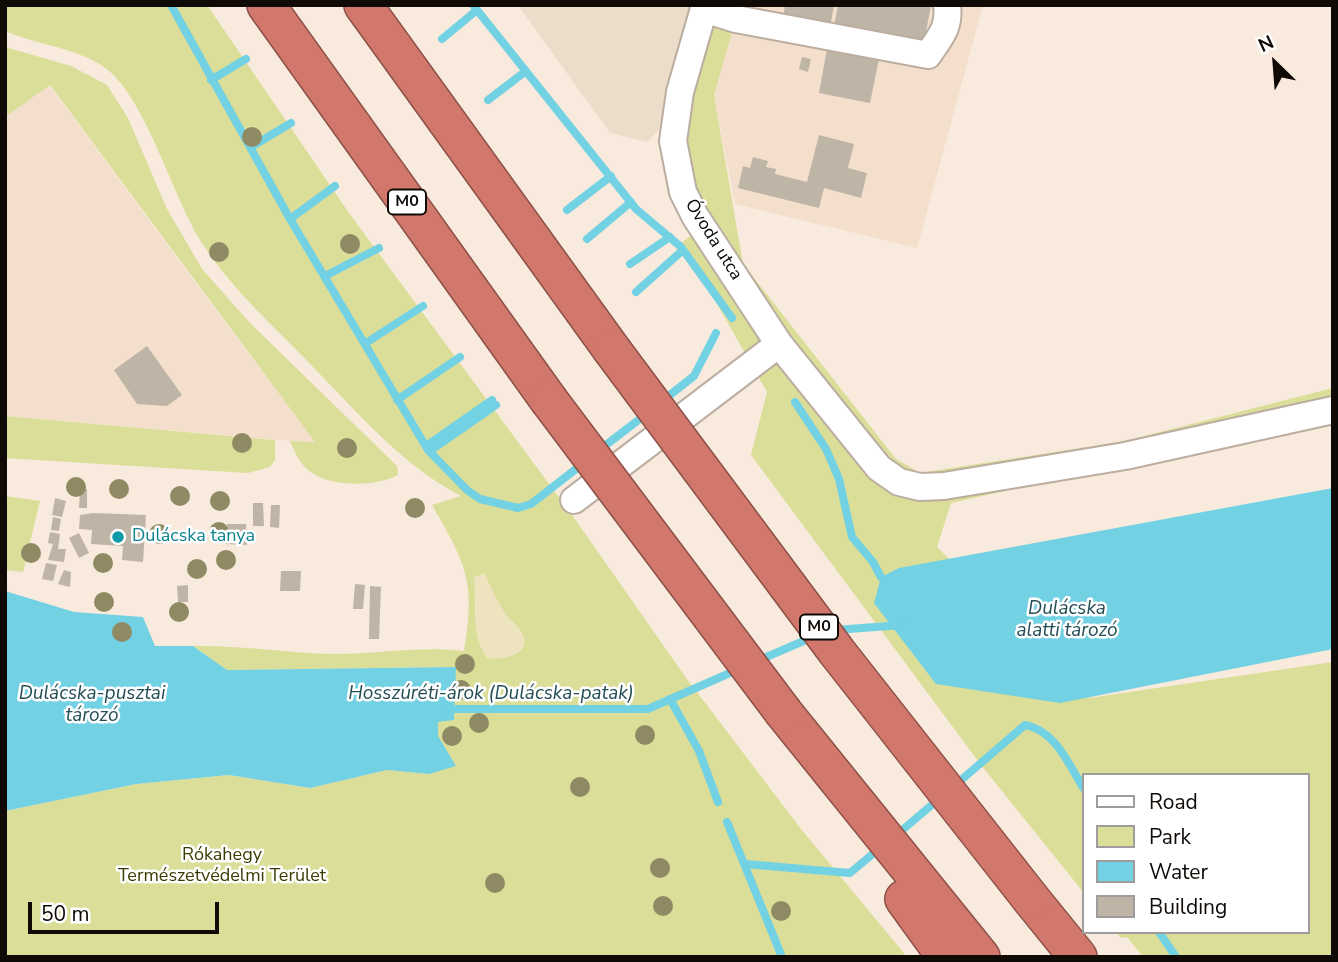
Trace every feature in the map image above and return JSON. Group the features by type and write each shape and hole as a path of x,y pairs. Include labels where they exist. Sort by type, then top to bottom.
{"highway":[{"name":"M0","path":"266,5 548,399 784,713 837,809 966,953"},
{"name":"M0","path":"363,5 491,187 611,350 838,652 1078,957"}],"street":[{"path":"704,7 736,19 928,55 945,32 949,20 947,5"},
{"name":"Óvoda utca","path":"704,7 680,92 673,141 676,168 695,216 779,344 880,468 899,482 920,487 1042,472 1333,410"},
{"path":"574,500 779,344"}],"shaded area":[{"path":"518,5 695,5 666,123 647,142 610,133"},
{"path":"740,5 983,5 917,248 735,204 714,95"},
{"path":"49,85 316,443 5,416 5,117"}],"green space":[{"name":"Rókahegy Természetvédelmi Terület","path":"5,5 207,5 349,213 577,522 684,675 801,829 907,957 5,957 5,811 136,784 229,775 310,788 387,770 429,774 438,736 438,722 455,667 227,670 193,646 334,654 432,649 464,651 469,607 465,574 460,559 432,505 461,496 420,470 383,438 229,279 204,246 146,124 119,81 93,60 5,31"},
{"path":"696,5 740,5 714,95 743,264 896,459 920,473 1125,441 1333,388 1333,418 951,503 937,547 1089,698 1333,662 1333,957 1143,957 1127,937 1121,938 1118,934 1310,934 1310,773 1082,773 1082,891 981,765 751,455 767,392 682,242 692,235 666,123"},
{"path":"5,47 71,66 107,85 128,118 166,207 202,269 250,323 397,466 398,475 378,482 343,483 321,478 304,466 290,441 315,442 50,85 5,117"},
{"path":"5,416 275,440 275,460 270,467 248,473 5,458"},
{"path":"5,496 40,501 23,572 5,570"}],"sand":[{"path":"485,573 498,601 521,631 524,641 520,651 508,657 487,658 478,639 474,577"}],"water":[{"name":"Dulácska alatti tározó","path":"1333,488 1333,649 1060,703 936,684 874,603 881,577 899,568"},
{"name":"Dulácska-pusztai tározó","path":"5,591 74,612 143,617 155,646 193,646 227,670 456,667 454,720 438,722 438,736 456,766 429,774 387,770 310,788 229,775 136,784 5,811"}],"building":[{"path":"785,5 834,5 830,28 783,19"},
{"path":"838,5 931,5 923,48 833,32"},
{"path":"827,49 879,59 870,103 819,93"},
{"path":"802,57 811,59 808,72 799,69"},
{"path":"819,135 854,144 848,168 867,173 861,198 824,188 819,208 738,188 743,166 750,168 753,157 768,161 766,167 776,169 775,174 807,182"},
{"path":"147,346 182,395 167,406 137,404 114,370"},
{"path":"80,489 87,489 87,508 79,508"},
{"path":"55,498 66,501 62,517 52,515"},
{"path":"253,503 263,503 264,526 253,526"},
{"path":"271,505 280,505 279,528 270,527"},
{"name":"Dulácska tanya","path":"80,515 146,515 143,562 122,560 123,546 91,544 92,530 79,529"},
{"path":"53,517 61,519 59,531 51,530"},
{"path":"227,524 246,524 247,545 225,544"},
{"path":"50,532 60,534 58,549 66,549 64,562 48,560 53,544 48,543"},
{"path":"79,533 89,553 79,558 69,538"},
{"path":"46,563 57,565 53,581 42,579"},
{"path":"64,570 71,572 70,587 58,584"},
{"path":"281,571 301,571 300,591 280,591"},
{"path":"355,584 365,585 363,609 353,609"},
{"path":"188,585 188,602 178,602 177,586"},
{"path":"370,586 381,587 379,639 369,639"}],"waterway":[{"path":"171,5 290,219 428,450 467,490 480,499 518,508 531,504 585,462"},
{"path":"473,5 636,209 681,247 732,318"},
{"path":"442,39 477,10"},
{"path":"211,80 246,59"},
{"path":"488,100 526,71"},
{"path":"251,147 291,123"},
{"path":"567,210 611,176"},
{"path":"290,219 335,186"},
{"path":"587,239 631,202"},
{"path":"630,264 670,237"},
{"path":"325,276 379,248"},
{"path":"636,292 683,250"},
{"path":"366,343 423,306"},
{"path":"661,402 694,376 716,333"},
{"path":"397,400 460,357"},
{"path":"426,446 492,400"},
{"path":"795,402 826,449 839,479 852,537 873,562 881,577"},
{"path":"430,451 496,405"},
{"path":"598,451 649,412"},
{"name":"Hosszúréti-árok (Dulácska-patak)","path":"835,630 902,625"},
{"name":"Hosszúréti-árok (Dulácska-patak)","path":"757,661 813,637"},
{"name":"Hosszúréti-árok (Dulácska-patak)","path":"445,709 648,709 739,669"},
{"path":"670,699 699,751 718,802"},
{"path":"953,787 1025,725 1036,728 1053,741 1082,786"},
{"path":"894,837 940,798"},
{"path":"727,822 782,957"},
{"path":"745,864 850,873 881,847"},
{"path":"1160,934 1176,957"}],"place":[{"name":"Dulácska tanya","path":"118,537"}]}
